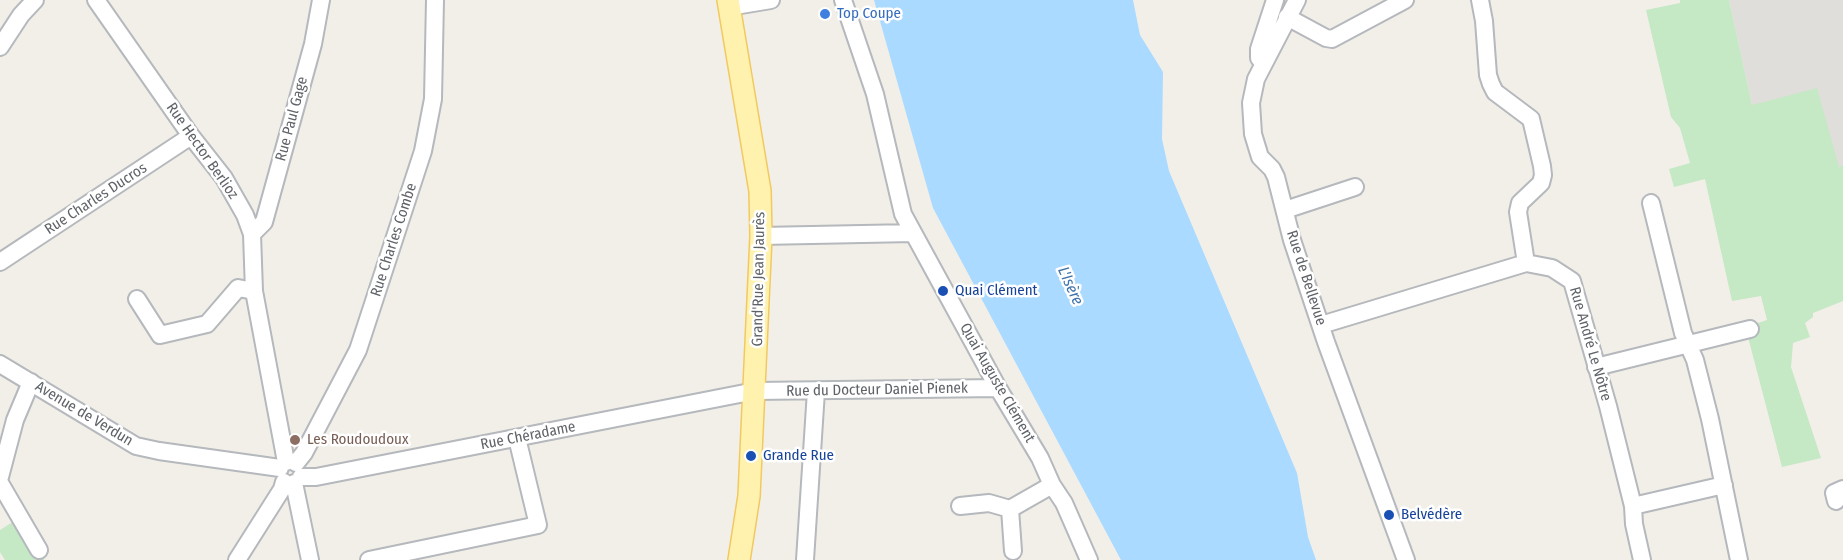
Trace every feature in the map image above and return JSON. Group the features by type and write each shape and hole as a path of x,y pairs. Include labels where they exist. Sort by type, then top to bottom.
{"main road":[{"name":"Grand'Rue Jean Jaurès","path":"728,4 760,191 762,236 749,496 739,560"}],"street":[{"path":"0,47 21,15 35,0"},
{"name":"Rue Hector Berlioz","path":"96,0 191,136 224,178 245,215 252,234 254,291 290,473 310,560"},
{"name":"Rue Paul Gage","path":"252,234 264,222 313,44 321,0"},
{"name":"Rue Charles Combe","path":"237,560 304,453 358,351 423,151 433,99 435,0"},
{"path":"728,4 771,0"},
{"name":"Quai Auguste Clément","path":"843,0 875,94 903,214 998,388 1040,458 1052,485 1064,503 1089,560"},
{"path":"1263,63 1259,58 1259,49 1275,0"},
{"name":"Rue de Bellevue","path":"1297,0 1256,79 1251,97 1253,134 1260,157 1276,177 1292,240 1406,560"},
{"path":"1287,17 1332,39 1405,0"},
{"path":"1321,325 1526,263 1518,212 1520,202 1541,183 1542,166 1531,119 1495,92 1491,84 1488,75 1480,0"},
{"name":"Rue Charles Ducros","path":"0,262 191,136"},
{"path":"1285,210 1355,187"},
{"path":"1651,203 1683,333 1695,360 1705,400 1739,560"},
{"path":"762,236 913,233"},
{"name":"Rue André Le Nôtre","path":"1526,263 1552,268 1572,281 1608,406 1633,506 1642,560"},
{"path":"137,299 160,335 207,324 238,288 254,291"},
{"path":"1596,367 1750,329"},
{"name":"Avenue de Verdun","path":"0,364 136,446 290,473"},
{"path":"0,477 15,420 31,382"},
{"name":"Rue du Docteur Daniel Pienek","path":"755,391 998,388"},
{"name":"Rue Chéradame","path":"290,473 316,477 755,391"},
{"path":"806,560 816,391"},
{"path":"369,560 538,525 517,438"},
{"path":"0,483 39,550"},
{"path":"960,506 988,503 1010,509 1052,485"},
{"path":"1633,506 1724,485"},
{"path":"1010,509 1013,551"}],"shaded area":[{"path":"1729,0 1843,0 1843,165 1840,167 1752,105"}],"green space":[{"path":"1680,0 1729,0 1752,105 1817,88 1839,167 1843,165 1843,301 1813,313 1813,317 1805,323 1810,337 1793,343 1791,367 1821,458 1782,467 1748,337 1755,324 1767,320 1761,296 1732,301 1705,179 1674,187 1669,169 1690,163 1680,128 1671,117 1646,10 1680,3"},
{"path":"19,518 44,560 5,560 0,552 0,530"}],"water":[{"name":"L'Isère","path":"874,0 1133,0 1140,35 1163,72 1162,139 1169,171 1297,473 1308,537 1316,560 1121,560 933,208"}],"place":[{"name":"Top Coupe","path":"825,14"},
{"name":"Quai Clément","path":"943,291"},
{"name":"Les Roudoudoux","path":"295,440"},
{"name":"Grande Rue","path":"751,456"},
{"name":"Belvédère","path":"1389,515"}]}
